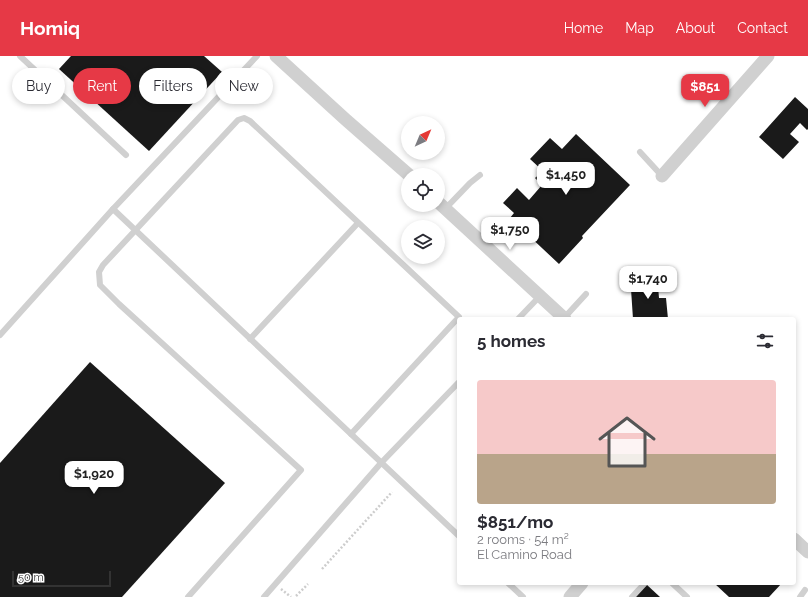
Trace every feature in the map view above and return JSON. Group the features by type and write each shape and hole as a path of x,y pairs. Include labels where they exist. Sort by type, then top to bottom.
{"street":[{"path":"276,56 401,168"},
{"path":"662,176 768,56"},
{"path":"445,208 562,317"},
{"path":"796,541 808,552"},
{"path":"570,597 580,585"}],"lane":[{"path":"20,56 126,155"},
{"path":"0,335 113,209 257,56"},
{"path":"188,597 301,470 119,304 100,285 100,272 103,265 238,120 244,118 250,121 459,317"},
{"path":"640,152 662,176"},
{"path":"445,203 480,174"},
{"path":"113,209 457,534"},
{"path":"250,339 358,223"},
{"path":"566,317 586,294"},
{"path":"520,317 540,296"},
{"path":"351,434 457,319"},
{"path":"264,597 381,463 457,384"},
{"path":"510,585 523,597"},
{"path":"632,597 643,585"},
{"path":"674,585 687,597"},
{"path":"800,597 806,590"}],"path":[{"path":"322,569 392,492"},
{"path":"296,597 308,584"},
{"path":"281,589 290,597"}],"building":[{"path":"71,56 204,56 218,68 215,68 215,80 207,88 207,68 139,68 139,104 192,104 149,151 97,104 131,104 131,68 73,68 73,82 65,74 65,68 60,68"},
{"path":"795,97 808,109 808,129 807,130 800,123 790,134 799,142 783,159 759,137"},
{"path":"576,134 630,185 582,236 583,238 559,264 510,218 514,213 503,203 517,188 529,200 542,185 535,178 543,171 530,159 550,138 562,149"},
{"path":"657,275 659,298 666,298 668,317 633,317 631,289 638,289 637,276"},
{"path":"90,362 225,483 122,597 0,597 0,463"},
{"path":"645,585 647,585 660,597 634,597"},
{"path":"716,585 780,585 769,597 729,597"}]}
